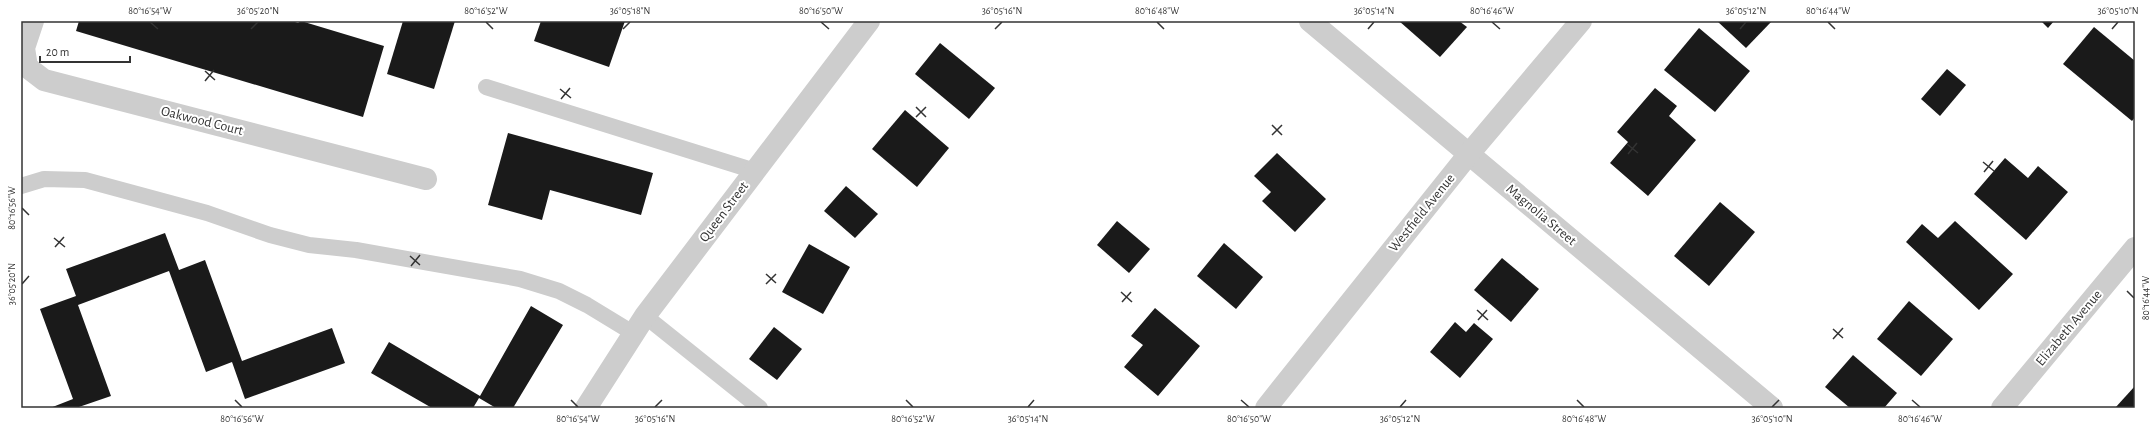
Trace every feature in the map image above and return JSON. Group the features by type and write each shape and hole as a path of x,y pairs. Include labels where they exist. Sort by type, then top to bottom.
{"street":[{"name":"Oakwood Court","path":"33,21 24,48 27,67 44,80 426,179"},
{"name":"Queen Street","path":"586,408 639,325 868,21"},
{"name":"Magnolia Street","path":"1310,21 1468,155 1772,408"},
{"name":"Westfield Avenue","path":"1266,408 1468,155 1582,21"},
{"name":"Elizabeth Avenue","path":"2002,408 2135,248"}],"lane":[{"path":"486,88 755,171"},
{"path":"21,186 44,179 85,180 207,213 270,235 309,245 356,250 520,279 559,291 587,305 639,325 760,408"}],"building":[{"path":"79,21 292,21 298,23 301,21 384,46 363,117 76,31"},
{"path":"403,21 455,21 434,89 387,74"},
{"path":"541,21 625,21 609,67 534,41"},
{"path":"1399,21 1459,21 1467,27 1440,57"},
{"path":"1717,21 1772,21 1746,48"},
{"path":"2041,21 2054,21 2048,28"},
{"path":"2094,27 2135,61 2135,117 2132,121 2063,64"},
{"path":"1699,28 1750,71 1715,112 1664,70"},
{"path":"940,43 995,88 969,119 915,74"},
{"path":"1947,69 1966,85 1940,116 1921,99"},
{"path":"1655,88 1677,106 1669,116 1696,140 1648,196 1610,163 1628,142 1617,132"},
{"path":"905,110 949,148 917,187 872,149"},
{"path":"508,133 653,173 641,215 550,190 542,220 488,205"},
{"path":"1277,153 1326,199 1295,232 1262,201 1271,192 1254,176"},
{"path":"2005,158 2028,178 2038,166 2068,192 2026,240 1974,194"},
{"path":"846,186 878,214 855,238 824,211"},
{"path":"1720,202 1755,232 1709,286 1674,256"},
{"path":"1117,221 1150,249 1129,273 1097,245"},
{"path":"1955,221 2013,274 1979,310 1906,242 1922,224 1938,238"},
{"path":"165,233 179,270 205,260 242,361 332,328 345,363 245,399 232,362 206,372 169,271 78,305 111,396 76,408 50,408 73,399 40,309 76,296 66,269"},
{"path":"1224,243 1263,277 1236,309 1197,276"},
{"path":"809,244 850,267 823,314 782,292"},
{"path":"1502,258 1539,289 1511,322 1474,290"},
{"path":"1909,301 1953,339 1921,376 1877,339"},
{"path":"531,306 563,325 513,408 496,408 479,398 473,408 432,408 371,373 389,342 480,396"},
{"path":"1155,308 1200,346 1158,396 1124,367 1143,345 1131,336"},
{"path":"1455,322 1466,332 1474,323 1493,339 1460,378 1430,352"},
{"path":"774,327 802,349 777,380 749,359"},
{"path":"1853,355 1897,393 1884,408 1850,408 1825,387"},
{"path":"2135,386 2135,408 2115,408"}]}
